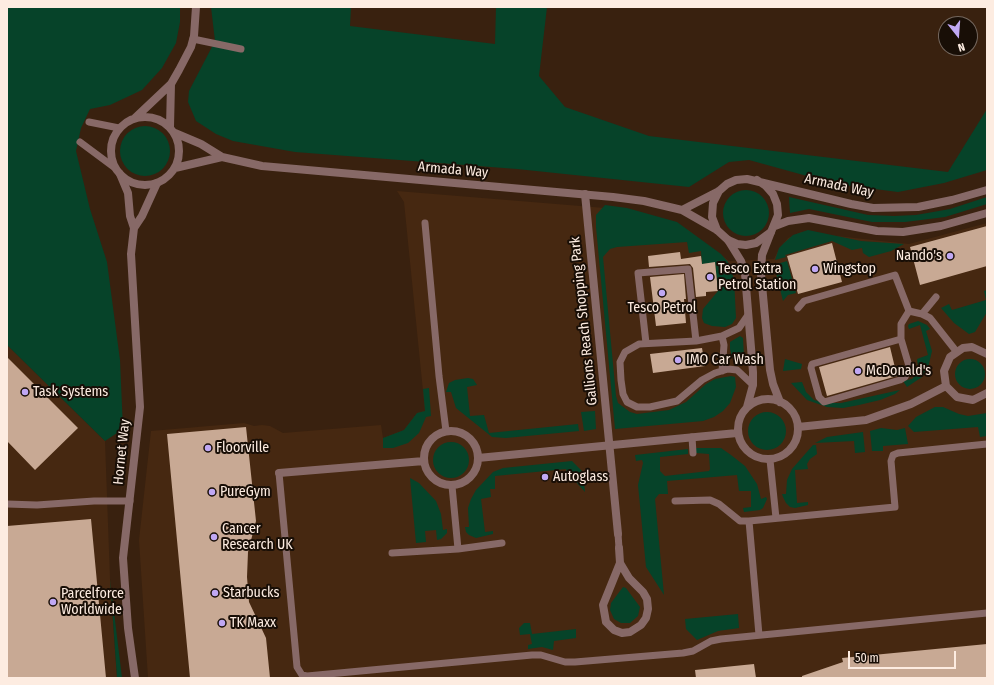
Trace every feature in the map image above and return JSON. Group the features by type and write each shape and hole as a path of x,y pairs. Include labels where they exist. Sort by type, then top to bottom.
{"street":[{"path":"157,183 144,185 131,182 118,171 112,160 112,143 119,128 126,122 135,118 171,84 187,56 193,39 196,25 196,7"},
{"path":"171,84 173,130 180,150 175,168"},
{"name":"Armada Way","path":"135,118 154,117 173,130 201,144 222,157 262,166 585,194 644,201 682,210 717,230 728,240"},
{"name":"Armada Way","path":"157,183 167,177 175,168 222,157"},
{"name":"Hornet Way","path":"118,171 128,193 130,216 134,228 131,273 140,408 123,558 128,628 135,678"},
{"name":"Armada Way","path":"682,210 719,191 727,184 736,180 747,178 851,204 880,208 925,206 987,190"},
{"path":"757,180 766,186 773,194 778,204 778,215 762,254 761,274 770,370 773,384 780,402"},
{"name":"Hornet Way","path":"134,228 142,216 157,183"},
{"path":"717,230 712,217 713,203 719,191"},
{"name":"Gallions Reach Shopping Park","path":"585,194 618,534"},
{"path":"728,240 737,244 751,244 764,239 773,229 788,221 809,218 876,231 903,232 941,226 987,212"},
{"path":"728,240 741,261 744,274 753,385 747,407"},
{"path":"987,354 972,347 956,352 946,363 944,378 946,386 954,395 965,400 973,400 987,393"},
{"path":"798,427 866,420 911,404 946,386"},
{"path":"763,399 780,402 793,412 798,427 797,436 790,449 779,457 770,460 756,457 745,450 737,433 741,414 747,407 763,399"},
{"path":"446,431 454,431 469,438 474,444 478,458 477,467 470,477 460,484 452,486 440,483 430,476 424,461 427,445 435,436 446,431"},
{"path":"478,458 610,444 737,433"},
{"path":"279,473 424,461"},
{"path":"619,548 620,563 603,605 606,622 614,630 622,633 630,632 641,625 646,618 648,609 647,599 643,592 629,578 620,563"}],"lane":[{"path":"193,39 241,49"},
{"path":"89,122 119,128"},
{"path":"80,142 118,171"},
{"path":"426,223 439,376 446,431"},
{"path":"646,344 638,273 688,269 696,341"},
{"path":"798,308 804,301 895,276 909,311"},
{"path":"922,314 936,297"},
{"path":"909,311 922,314 934,324 956,352"},
{"path":"901,339 812,364 811,368 819,397 824,402 900,380 908,374 909,366 901,339 901,324 909,311"},
{"path":"748,315 740,328 722,336 696,341 639,344 625,352 620,362 623,394 627,402 636,407 650,407 677,401 702,380 728,369 737,370 753,385"},
{"path":"722,336 724,344 722,371"},
{"path":"692,437 693,453"},
{"path":"675,501 710,500 719,504 740,521 895,507 891,461 893,456 898,453 987,444"},
{"path":"770,460 776,518"},
{"path":"279,473 297,667 302,675 307,676 532,655 549,656 565,662 683,653 693,651 711,641 987,613"},
{"path":"452,486 458,549"},
{"path":"7,504 37,505 94,501 130,501"},
{"path":"749,520 759,635"},
{"path":"618,534 619,548"},
{"path":"392,553 458,549 502,543"}],"shaded area":[{"path":"397,191 605,208 688,230 729,261 774,259 779,249 788,238 801,232 909,244 987,223 987,678 148,678 139,540 151,431 244,423 254,426 270,426 283,433 381,425 383,438 404,430 417,413 425,411 404,202"},
{"path":"7,345 105,441 110,579 117,678 7,678"}],"green space":[{"path":"7,7 180,7 180,22 176,43 162,68 142,90 110,105 90,109 81,128 76,151 90,209 107,262 120,360 123,429 105,441 7,345"},
{"path":"211,7 351,7 350,26 495,44 496,7 547,7 539,76 565,107 649,136 948,172 987,109 987,170 944,183 898,192 836,184 749,160 729,162 689,187 517,169 295,152 233,141 216,134 196,121 188,102 189,91 215,41"},
{"path":"145,126 154,128 163,133 168,142 170,151 168,160 163,169 154,174 145,176 136,174 127,169 122,160 120,151 122,142 127,133 136,128"},
{"path":"746,190 759,194 765,200 769,213 765,226 759,232 746,236 733,232 727,226 723,213 727,200 733,194"},
{"path":"789,197 868,215 894,216 916,215 950,209 987,197 987,204 945,217 905,222 872,222 809,209 790,213"},
{"path":"605,205 627,208 677,222 721,254 728,262 734,279 736,318 732,324 725,327 712,326 704,323 702,318 703,309 718,291 715,263 702,264 701,251 689,253 687,242 617,247 610,249 603,257 616,396 618,403 630,412 637,414 669,410 686,402 706,384 715,379 731,376 735,377 736,387 730,403 723,411 714,417 703,421 615,429 596,227 596,215"},
{"path":"808,230 861,241 904,244 891,251 869,257 863,253 862,248 852,250 832,241 785,255 786,257 775,260 779,248 784,243 793,235"},
{"path":"787,261 796,293 788,295 783,301 774,265"},
{"path":"987,290 987,312 975,332 969,334 954,323 941,308 949,304 952,310 986,300 984,291"},
{"path":"918,321 927,325 930,329 926,331 932,351 928,368 922,377 907,387 903,381 912,379 917,374 917,359 928,355 920,325 909,329 908,326 909,324"},
{"path":"740,336 743,338 744,357 732,357 730,342"},
{"path":"785,359 802,364 801,369 783,371"},
{"path":"970,359 976,360 984,368 984,380 976,388 970,389 964,388 956,380 955,374 956,368 964,360"},
{"path":"468,378 473,379 477,385 467,387 470,416 484,415 489,433 578,424 579,431 506,438 492,437 456,408 451,392 446,392 449,383 455,380"},
{"path":"802,382 806,392 814,400 825,403 841,403 900,390 895,394 880,400 859,405 843,408 827,407 807,400 791,383"},
{"path":"429,388 431,416 426,417 419,433 408,443 393,448 383,448 383,438 404,430 417,413 425,411 423,389"},
{"path":"935,407 943,407 968,416 987,413 987,436 980,437 978,427 914,432 908,426 916,417"},
{"path":"595,411 596,429 584,431 581,412"},
{"path":"763,412 771,412 781,417 785,424 785,438 781,445 771,450 763,450 753,445 751,442 748,435 748,427 753,417 756,415"},
{"path":"881,428 897,430 905,428 908,444 883,446 883,451 872,451 870,431"},
{"path":"863,432 865,452 855,453 854,441 815,443 827,437"},
{"path":"455,442 464,447 468,453 468,467 464,473 455,478 447,478 438,473 434,467 433,456 438,447 444,443"},
{"path":"813,445 816,445 817,454 810,459 807,464 808,469 795,470 797,503 808,502 808,505 795,508 790,507 786,503 782,494 786,494 787,480 792,469"},
{"path":"696,448 721,448 731,455 745,466 757,484 761,499 766,497 767,499 763,508 760,510 744,512 743,508 751,507 751,491 739,491 737,475 667,481 668,494 659,494 655,499 664,595 646,567 638,485 643,463 642,460 636,461 635,455 688,449 688,454 660,457 660,471 665,476 709,471 709,454 696,453"},
{"path":"572,461 583,472 585,492 575,481 568,478 566,469 495,476 495,489 490,489 491,497 481,499 485,532 493,531 493,534 476,538 466,532 465,527 469,527 468,508 471,499 476,490 493,472 503,468"},
{"path":"410,478 419,483 436,501 441,514 443,530 447,529 447,533 441,539 437,540 436,530 425,531 426,542 416,543"},
{"path":"110,579 122,678 117,678"},
{"path":"623,587 626,588 640,607 638,616 630,623 621,623 614,619 610,610 611,603"},
{"path":"738,614 739,628 718,631 697,640 686,629 685,619"},
{"path":"524,623 530,623 532,634 576,629 576,638 554,641 553,650 542,647 528,649 528,645 532,644 530,634 520,635 519,628"}],"building":[{"name":"Nando's","path":"987,226 987,266 920,285 910,247"},
{"name":"Wingstop","path":"832,243 842,282 798,294 787,256"},
{"path":"680,252 681,259 701,256 702,264 715,262 718,291 706,292 706,296 696,297 693,268 690,264 649,267 648,256"},
{"path":"684,274 686,323 656,326 650,277"},
{"name":"McDonald's","path":"890,347 897,376 827,396 819,367"},
{"name":"IMO Car Wash","path":"702,348 705,366 653,373 650,354"},
{"name":"Task Systems","path":"7,357 78,428 35,470 7,441"},
{"path":"246,427 256,521 248,552 247,577 249,602 266,638 270,678 190,678 167,434"},
{"name":"Parcelforce Worldwide","path":"91,519 106,678 7,678 7,526"},
{"path":"987,644 987,678 802,678 802,676 843,662 842,658"},
{"path":"754,664 756,678 696,678 695,670"}],"place":[{"name":"Nando's","path":"950,256"},
{"name":"Wingstop","path":"815,269"},
{"name":"Tesco Extra Petrol Station","path":"710,277"},
{"name":"Tesco Petrol","path":"662,293"},
{"name":"IMO Car Wash","path":"678,360"},
{"name":"McDonald's","path":"858,371"},
{"name":"Task Systems","path":"25,392"},
{"name":"Floorville","path":"208,448"},
{"name":"Autoglass","path":"545,477"},
{"name":"PureGym","path":"212,492"},
{"name":"Cancer Research UK","path":"214,537"},
{"name":"Starbucks","path":"215,593"},
{"name":"Parcelforce Worldwide","path":"53,602"},
{"name":"TK Maxx","path":"222,623"}]}
